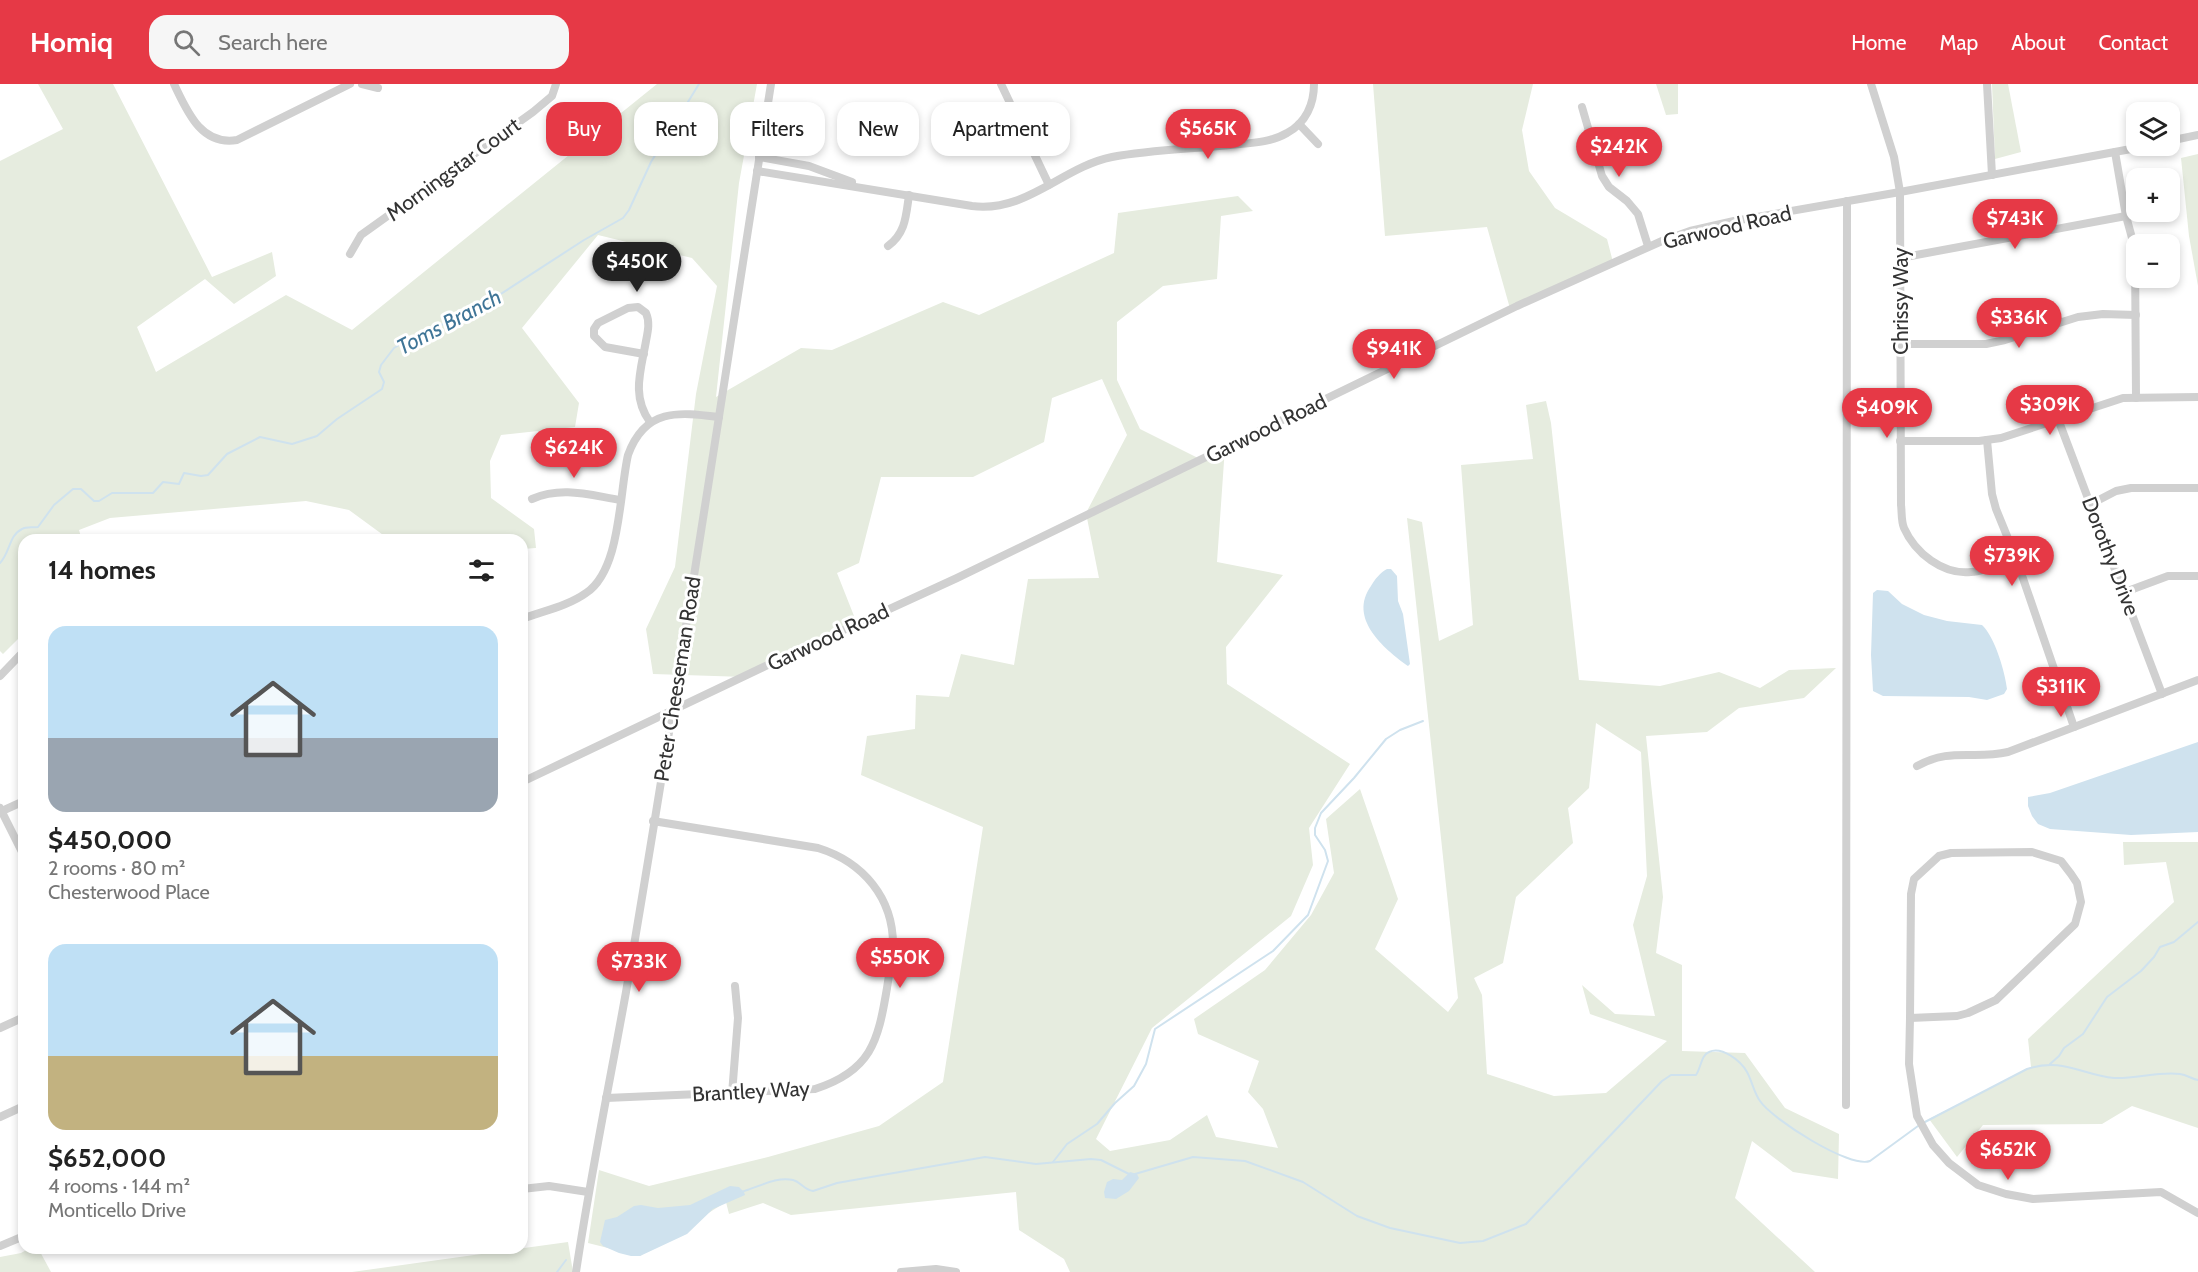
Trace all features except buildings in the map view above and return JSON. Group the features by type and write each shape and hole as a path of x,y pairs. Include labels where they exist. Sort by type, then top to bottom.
{"street":[{"path":"174,84 190,117 197,126 226,142 237,140 350,84"},
{"path":"362,84 378,88"},
{"name":"Morningstar Court","path":"350,254 361,235 533,112 552,96 556,84"},
{"name":"Peter Cheeseman Road","path":"577,1272 588,1192 672,710 771,84"},
{"path":"1001,84 1049,185"},
{"path":"757,171 993,207 1014,202 1090,165 1112,157 1264,141 1281,136 1299,124 1311,106 1314,84"},
{"name":"Chrissy Way","path":"1870,84 1894,157 1900,192 1900,441 1903,526 1913,545 1928,558 1944,568 1961,573 1974,572 2016,558"},
{"path":"1987,84 1992,175"},
{"path":"1582,107 1602,177 1609,187 1627,201 1638,214 1648,246"},
{"path":"1299,124 1318,144"},
{"path":"2180,139 2198,135"},
{"name":"Garwood Road","path":"528,779 957,578 1341,390 1648,246 1706,227 2126,150"},
{"path":"1900,258 2126,216 2115,152"},
{"path":"759,157 809,166 875,190"},
{"path":"888,246 897,239 903,229 909,195"},
{"path":"1846,1105 1847,201"},
{"path":"2128,222 2135,249 2136,398"},
{"path":"644,354 605,347 594,336 596,325 601,320 631,306 644,310 648,317 649,326 639,385 639,401 650,423"},
{"path":"1900,344 1986,344 2078,317 2136,315"},
{"path":"1900,441 2001,438 2123,398 2198,397"},
{"path":"528,617 583,595 601,579 611,557 630,450 638,435 650,423 678,413 719,417"},
{"name":"Dorothy Drive","path":"2058,419 2162,694"},
{"path":"1987,440 1992,494 2074,727"},
{"path":"2091,504 2116,491 2131,488 2198,488"},
{"path":"532,499 551,492 566,491 621,500"},
{"path":"2125,592 2168,576 2198,576"},
{"path":"0,676 18,657"},
{"path":"1917,766 1947,754 2001,753 2198,680"},
{"path":"18,803 1,810 18,844"},
{"name":"Brantley Way","path":"606,1098 815,1089 844,1077 863,1060 876,1039 881,1024 893,947 888,913 879,891 856,866 818,848 653,821"},
{"path":"1910,1018 1957,1016 1996,1000 2063,936 2074,924 2081,902 2076,884 2061,861 2032,852 1950,854 1939,856 1914,879 1911,894 1909,1064 1917,1116 1933,1145 1949,1163 1978,1185 2006,1194 2033,1199 2160,1192 2198,1213"},
{"path":"732,1094 738,1018 735,986"},
{"path":"0,1028 18,1020"},
{"path":"0,1117 18,1109"},
{"path":"528,1188 549,1186 588,1192"},
{"path":"0,1246 18,1238"},
{"path":"901,1272 936,1269 956,1272"}],"shaded area":[{"path":"38,84 113,84 212,277 272,252 276,276 234,304 205,279 137,327 156,372 286,295 352,330 568,156 622,156 622,112 634,103 634,156 718,156 718,102 635,102 657,84 757,84 754,102 730,102 730,156 744,156 716,397 801,348 832,350 943,302 979,315 1114,253 1118,213 1238,196 1253,211 1221,216 1217,279 1163,286 1117,322 1117,380 1140,429 1198,458 1225,447 1217,562 1283,575 1226,647 1227,684 1350,764 1309,828 1313,865 1291,916 1152,1028 1096,1139 1110,1151 1170,1140 1207,1115 1216,1137 1278,1148 1263,1109 1248,1092 1259,1061 1198,1034 1194,1019 1265,970 1311,915 1334,873 1326,819 1360,789 1398,899 1375,949 1448,1012 1458,998 1407,518 1422,522 1439,641 1473,625 1461,465 1533,459 1526,405 1546,401 1551,423 1579,680 1660,686 1719,672 1760,688 1789,670 1836,668 1804,698 1739,708 1707,732 1646,736 1663,897 1656,953 1682,965 1682,1051 1745,1053 1785,1108 1839,1134 1838,1179 1793,1172 1752,1141 1735,1198 1815,1272 1070,1272 1064,1259 1019,1230 1016,1192 791,1215 763,1203 729,1214 726,1202 640,1256 588,1243 599,1170 649,1186 768,1157 879,1126 943,1082 983,827 861,775 867,736 915,729 916,695 949,697 961,654 1014,665 1028,579 1099,578 1086,513 1127,435 1102,379 1052,398 1044,442 973,477 881,477 859,563 837,573 858,626 745,677 653,674 646,629 675,567 696,394 717,286 692,258 598,235 522,328 579,403 575,427 501,435 490,461 491,498 534,529 536,548 528,549 528,534 382,534 349,510 306,501 110,518 79,530 80,534 18,534 18,639 3,654 0,651 0,161 63,129","holes":["1596,723 1641,752 1647,876 1633,925 1655,1016 1615,1014 1582,985 1590,1014 1667,1041 1606,1093 1554,1096 1487,1074 1482,995 1474,978 1503,963 1516,897 1573,843 1568,808 1589,788"]},
{"path":"1373,84 1533,84 1522,130 1529,171 1555,208 1607,239 1614,266 1511,312 1487,227 1385,236"},
{"path":"1656,84 1678,84 1678,114 1666,115"},
{"path":"1992,84 2008,84 2021,152 1995,159"},
{"path":"2198,154 2198,286 2189,236 2181,158"},
{"path":"2123,842 2198,842 2198,1128 2132,1106 2102,1124 1983,1125 1957,1157 1929,1119 2031,1067 2028,1039 2174,902 2166,862 2124,865"},
{"path":"568,1242 573,1272 352,1272 482,1254 528,1254 528,1248"},
{"path":"18,1254 41,1254 51,1272 0,1272 0,1257"}],"water":[{"path":"1387,569 1391,569 1397,576 1398,601 1403,614 1410,664 1408,666 1379,641 1366,621 1365,598 1378,576"},
{"path":"1877,590 1888,591 1902,604 1924,615 1947,621 1982,625 1987,630 2002,664 2007,689 2004,694 1987,700 1969,697 1883,696 1873,691 1871,655 1873,593"},
{"path":"2198,742 2198,832 2131,835 2050,829 2038,824 2032,816 2028,806 2028,797 2050,793"},
{"path":"1130,1172 1137,1174 1139,1178 1129,1191 1116,1199 1105,1198 1107,1182 1113,1179 1122,1180"},
{"path":"730,1186 739,1187 745,1195 713,1209 687,1234 640,1256 619,1253 603,1246 600,1242 605,1220 617,1217 634,1206 658,1208 690,1205"}],"waterway":[{"name":"Toms Branch","path":"0,563 14,535 22,529 38,527 54,505 73,489 81,489 94,501 99,501 112,493 153,493 163,482 179,484 184,473 208,475 227,454 260,437 292,444 317,436 337,419 382,389 384,382 379,372 381,365 394,348 411,338 476,310 584,240 623,218 651,162 699,84"},
{"path":"1053,1162 1067,1144 1097,1124 1134,1086 1146,1064 1155,1029 1273,951 1308,915 1328,861 1325,850 1315,835 1315,828 1321,813 1386,739 1400,730 1423,721"},
{"path":"2050,1064 2064,1048 2083,1034 2107,997 2141,971 2160,947 2174,942 2198,922"},
{"path":"1135,1174 1193,1157 1245,1161 1303,1182 1357,1216 1390,1228 1460,1243 1483,1241 1526,1224 1662,1081 1671,1075 1696,1075 1704,1056 1709,1052 1720,1051 1731,1056 1747,1072 1756,1094 1767,1109 1812,1141 1846,1158 1870,1161 1918,1126"},
{"path":"1923,1123 2027,1069 2039,1066 2061,1066 2114,1078 2172,1073 2198,1080"},
{"path":"741,1192 773,1181 787,1179 796,1181 813,1191 837,1183 985,1157 1036,1164 1101,1160 1129,1174"},
{"path":"557,1272 566,1260"}]}
